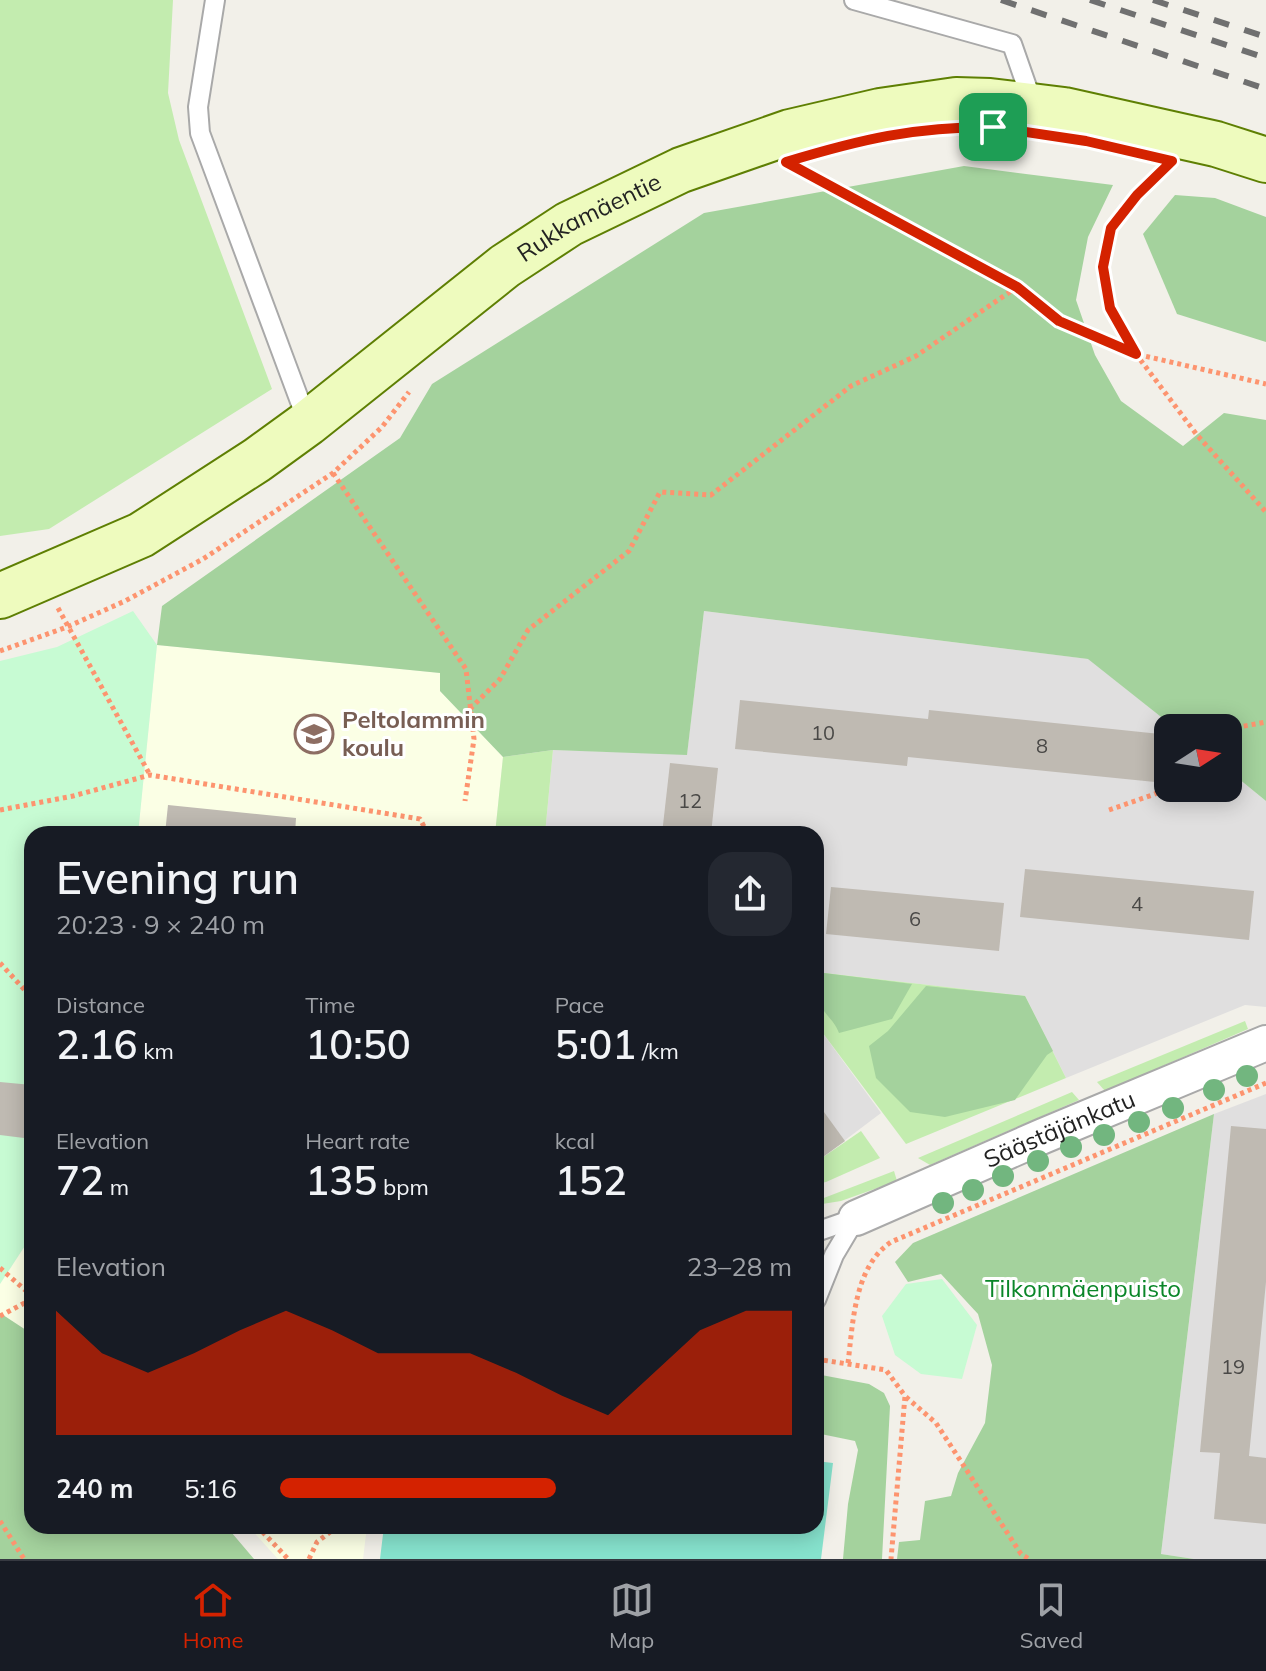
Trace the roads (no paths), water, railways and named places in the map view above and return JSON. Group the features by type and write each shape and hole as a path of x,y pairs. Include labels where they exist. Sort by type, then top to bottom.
{"main road":[{"name":"Rukkamäentie","path":"0,596 141,535 257,460 505,266 569,224 681,170 790,132 880,111 956,100 990,101 1064,110 1216,144 1266,160"}],"street":[{"name":"Säästäjänkatu","path":"856,1218 1266,1043"}],"lane":[{"path":"215,0 198,107 200,133 308,423"},
{"path":"854,0 1012,44 1033,107"},
{"path":"824,1229 856,1218"},
{"path":"824,1280 834,1255 856,1218"}],"railway":[{"path":"1001,0 1266,89"},
{"path":"1090,0 1266,58"},
{"path":"1153,0 1266,37"}],"place":[{"name":"Peltolammin koulu","path":"314,734"}],"park label":[{"name":"Tilkonmäenpuisto","path":"1083,1289"}]}
